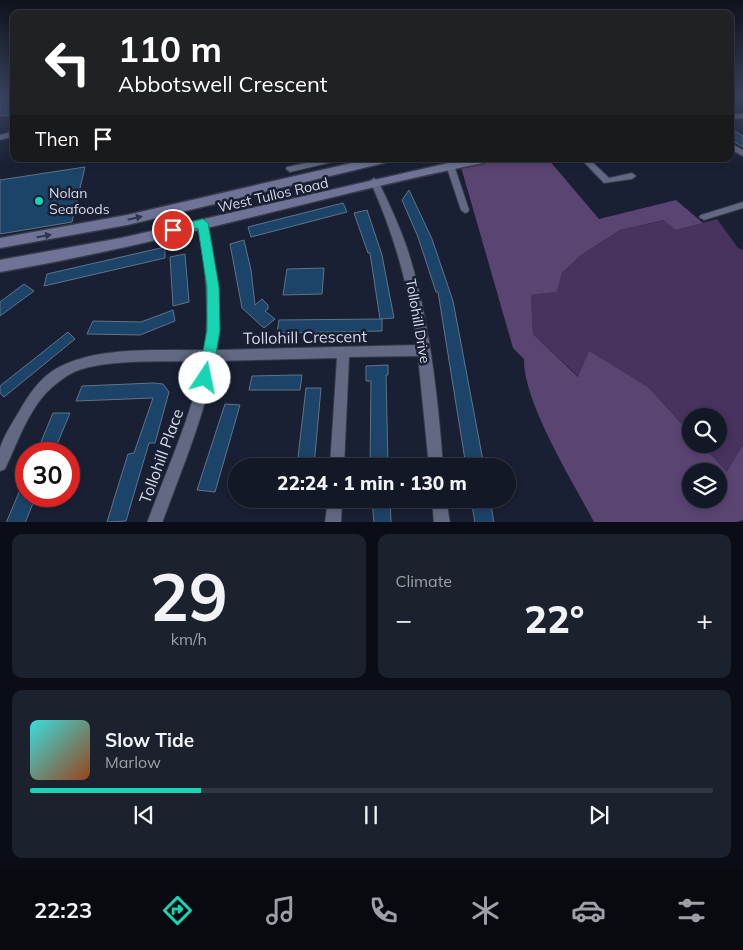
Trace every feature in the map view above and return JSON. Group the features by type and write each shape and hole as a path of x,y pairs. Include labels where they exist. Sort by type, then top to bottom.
{"main road":[{"name":"West Tullos Road","path":"0,243 117,222 371,162"},
{"name":"West Tullos Road","path":"0,255 124,232 416,162"},
{"path":"0,266 86,250 374,181 466,162"}],"street":[{"path":"290,169 315,162"},
{"path":"588,162 607,181 632,176"},
{"path":"450,165 465,210"},
{"name":"Tollohill Drive","path":"374,181 386,204 407,261 424,350 435,458"},
{"path":"704,217 743,205"},
{"name":"Tollohill Place","path":"154,522 198,401 214,330 213,287 203,223"},
{"name":"Tollohill Crescent","path":"0,464 28,403 47,383 73,365 93,359 424,350"},
{"path":"337,458 343,353"},
{"path":"333,522 334,508"},
{"path":"440,508 442,522"}],"shaded area":[{"path":"487,162 551,162 599,219 676,200 703,223 675,230 664,220 620,230 581,255 562,273 557,292 531,295 533,334 578,377 589,351 648,387 682,424 682,453 709,453 719,463 682,463 682,508 727,508 727,472 743,445 743,520 737,522 594,522 540,419 526,377 524,359 513,348 461,167"},
{"path":"717,219 738,248 743,250 743,445 728,473 727,463 719,463 709,453 727,453 727,408 682,408 682,424 648,387 589,352 579,377 533,334 531,295 557,292 562,273 581,255 620,230 665,220 675,230"}],"building":[{"path":"734,130 743,136 743,147 734,141"},
{"name":"Nolan Seafoods","path":"85,167 72,222 0,234 0,180"},
{"path":"409,190 432,239 453,301 482,458 465,458 438,292 436,292 418,237 402,200"},
{"path":"343,203 347,212 251,237 248,227"},
{"path":"367,210 382,255 394,318 380,319 370,253 368,253 354,213"},
{"path":"244,240 251,270 255,305 262,299 268,305 268,309 265,311 275,319 264,328 242,308 230,244"},
{"path":"165,247 165,258 44,286 47,274"},
{"path":"185,254 189,302 173,306 170,257"},
{"path":"324,268 322,294 283,295 287,269"},
{"path":"24,284 34,291 0,316 0,302"},
{"path":"173,310 175,321 140,335 87,334 93,321 141,322"},
{"path":"382,319 382,331 277,333 279,320"},
{"path":"68,332 75,339 4,397 0,393 0,386"},
{"path":"388,365 388,375 386,375 388,458 370,458 371,381 366,381 366,366"},
{"path":"302,375 300,390 249,390 252,376"},
{"path":"163,384 169,392 155,443 149,443 126,521 107,522 128,454 134,453 153,398 76,401 82,386"},
{"path":"306,388 321,388 315,458 298,458"},
{"path":"225,404 240,405 215,492 197,490"},
{"path":"53,413 70,413 58,442 41,442"},
{"path":"15,502 15,507 32,507 25,522 6,522"},
{"path":"373,508 390,508 391,522 374,522"},
{"path":"472,508 492,508 494,522 475,522"}],"place":[{"name":"Nolan Seafoods","path":"39,201"}],"route":[{"path":"173,230 203,223 213,287 214,330 205,378"}]}
